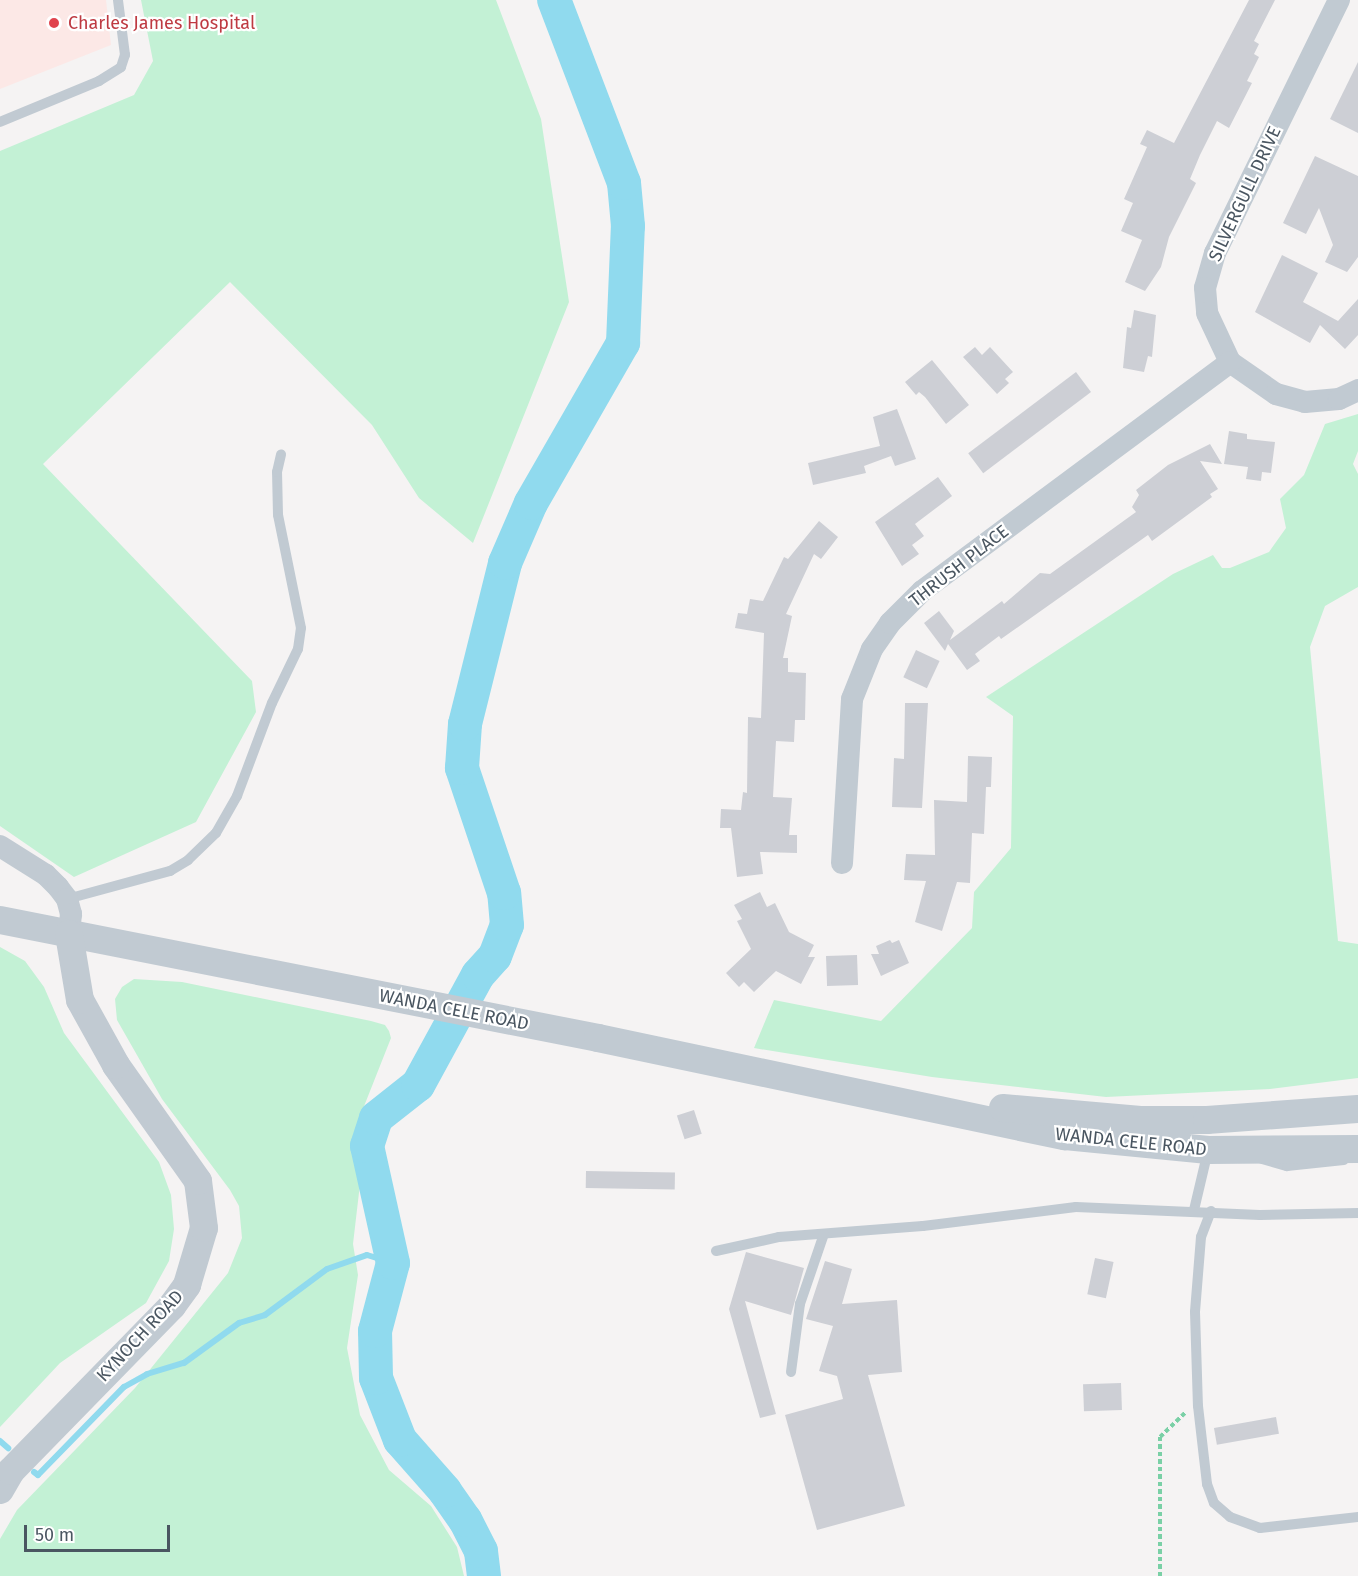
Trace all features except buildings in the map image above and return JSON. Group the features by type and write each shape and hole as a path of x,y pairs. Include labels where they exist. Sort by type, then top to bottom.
{"street":[{"name":"SILVERGULL DRIVE","path":"1230,362 1207,313 1205,288 1215,253 1339,0"},
{"path":"1230,362 1276,393 1305,402 1339,399 1358,390"},
{"name":"THRUSH PLACE","path":"842,863 852,699 872,649 890,623 922,591 1230,362"},
{"path":"0,846 46,875 67,899 69,934"},
{"name":"WANDA CELE ROAD","path":"0,920 598,1038 908,1102 954,1115 1065,1136 1208,1150 1358,1149"},
{"name":"KYNOCH ROAD","path":"0,1490 10,1471 172,1306 187,1285 204,1228 198,1181 116,1065 80,1000 69,934"},
{"name":"WANDA CELE ROAD","path":"908,1102 934,1101 1140,1120 1207,1120 1358,1109"}],"lane":[{"path":"0,122 99,81 121,67 125,55 118,0"},
{"path":"67,899 170,871 188,860 216,833 237,796 272,703 298,649 301,628 278,514 277,472 281,454"},
{"path":"1194,1210 1208,1150"},
{"path":"1243,1150 1287,1166 1333,1163 1358,1154"},
{"path":"716,1251 779,1237 1076,1207 1194,1210 1260,1215 1358,1213"},
{"path":"1211,1211 1198,1257 1195,1312 1198,1406 1207,1484 1214,1503 1230,1517 1260,1528 1358,1516"},
{"path":"791,1372 800,1304 824,1234"}],"path":[{"path":"1160,1576 1160,1437 1171,1423 1198,1406"}],"shaded area":[{"name":"Charles James Hospital","path":"0,0 106,0 111,45 0,89"}],"green space":[{"path":"141,0 496,0 541,119 569,302 473,543 419,498 372,425 230,282 43,464 252,681 256,712 196,822 74,877 0,826 0,151 134,95 153,61"},
{"path":"1358,414 1358,451 1353,464 1358,474 1358,587 1325,606 1310,647 1338,941 1358,944 1358,1078 1270,1089 1106,1097 932,1077 754,1048 774,1000 881,1021 972,928 974,892 1011,848 1013,716 986,697 1173,574 1213,555 1222,568 1230,568 1269,552 1286,528 1280,499 1304,475 1325,424"},
{"path":"0,947 25,961 44,987 64,1033 159,1162 171,1195 174,1229 169,1261 146,1303 60,1363 0,1427"},
{"path":"134,979 182,982 371,1021 385,1025 389,1031 391,1038 357,1124 360,1184 353,1244 358,1275 347,1348 360,1415 389,1470 431,1506 457,1547 464,1576 0,1576 0,1539 17,1510 135,1388 228,1273 242,1238 239,1206 230,1190 162,1099 117,1020 115,999 122,987"}],"waterway":[{"path":"484,1576 481,1551 465,1520 445,1491 400,1440 376,1378 375,1331 393,1263 367,1146 376,1118 418,1085 478,975 495,956 507,925 504,893 462,768 465,724 505,563 531,503 623,343 628,226 624,183 554,0"},
{"path":"34,1472 38,1475 124,1387 147,1374 184,1363 239,1323 265,1315 327,1269 367,1255 393,1263"},
{"path":"0,1441 8,1448"}],"place":[{"name":"Charles James Hospital","path":"54,23"}]}
